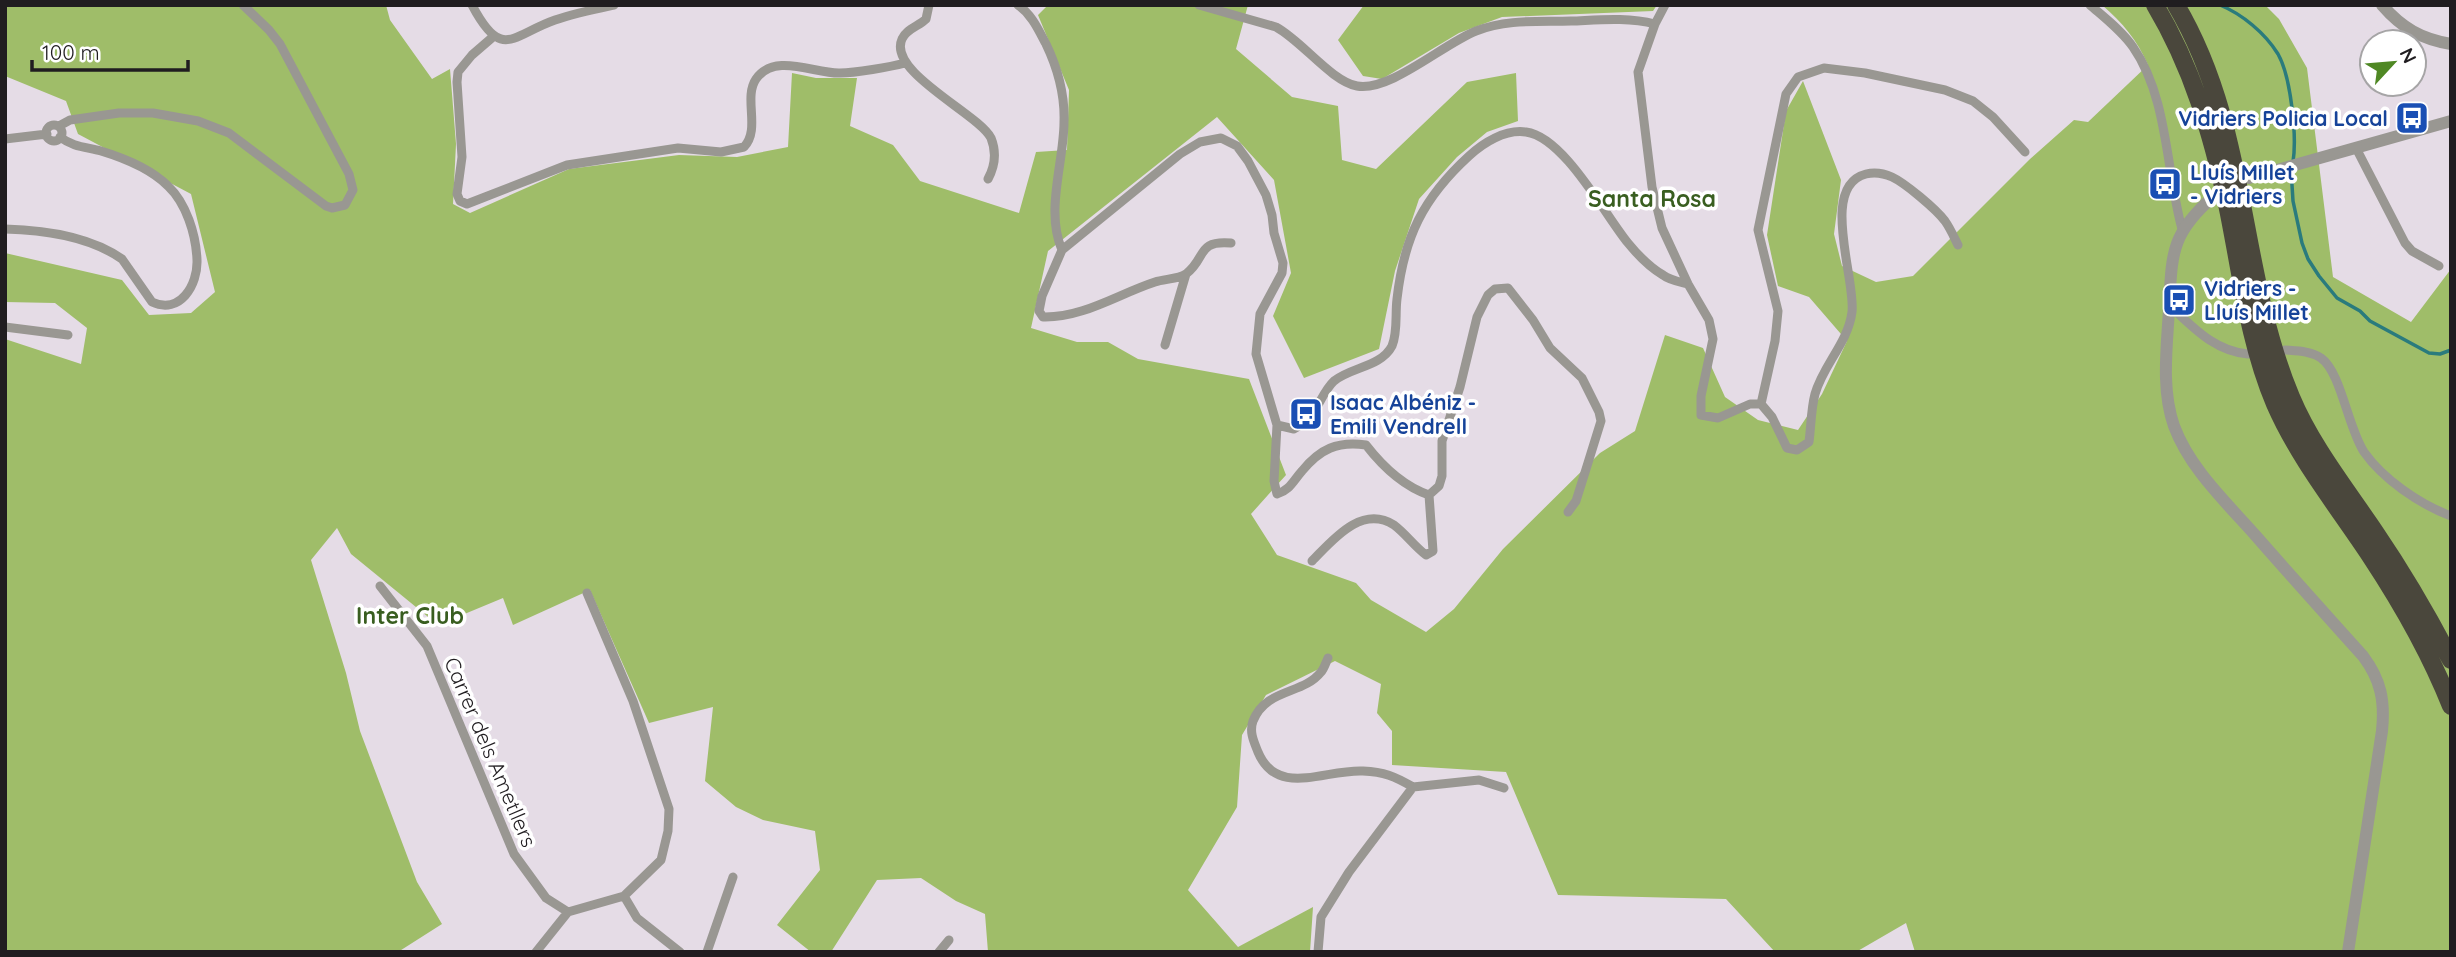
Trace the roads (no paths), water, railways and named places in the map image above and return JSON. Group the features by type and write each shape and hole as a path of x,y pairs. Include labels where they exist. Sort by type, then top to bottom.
{"highway":[{"path":"2155,5 2188,46 2215,91 2229,137 2262,300 2278,361 2292,398 2310,434 2425,609 2451,660"},
{"path":"2176,5 2212,139 2257,352 2276,405 2297,447 2410,619 2438,673 2451,706"}],"street":[{"path":"47,134 51,125 59,126 70,120 119,113 153,113 198,121 229,133 326,206 332,208 345,205 353,190 349,174 280,44 243,5"},
{"path":"472,5 487,29 494,36 505,40 515,40 551,21 614,5"},
{"path":"929,5 926,19 906,32 901,39 900,46 905,63 990,136 995,157 988,179"},
{"path":"1018,5 1035,22 1058,68 1065,123 1056,222 1057,240 1062,250"},
{"path":"1199,5 1276,27 1349,84 1359,86 1379,85 1394,79 1457,39 1504,22 1627,19 1655,24"},
{"path":"1665,5 1655,24 1638,72 1652,187 1662,228 1688,284 1709,320 1713,340 1700,396 1701,415 1718,418 1750,404 1761,404 1772,416 1787,448 1797,450 1809,442 1815,395 1848,330 1852,309 1842,234 1843,203 1848,184 1857,176 1873,172 1893,177 1944,220 1958,245"},
{"path":"2090,5 2123,36 2142,64 2160,115 2173,199 2182,229"},
{"path":"2382,5 2401,26 2413,34 2435,42 2451,44"},
{"path":"494,36 461,67 457,82 461,138 457,194 460,201 467,204 567,165 678,148 720,152 744,147 751,134 752,88 760,75 772,68 796,66 840,73 905,63"},
{"path":"1761,404 1779,311 1758,230 1786,94 1798,77 1824,68 1865,73 1945,90 1973,101 1993,117 2025,152"},
{"path":"2249,178 2451,121"},
{"path":"59,126 62,131 61,138"},
{"path":"1277,425 1294,429 1309,419 1334,382 1375,362 1390,349 1395,338 1397,299 1413,227 1429,200 1459,165 1493,138 1508,133 1526,132 1545,140 1596,195 1628,243 1664,276 1688,284"},
{"path":"5,229 45,232 76,239 116,254 152,302 160,306 178,303 189,291 195,278 197,261 189,222 177,196 166,184 129,161 75,146 61,138 51,140 47,134"},
{"path":"5,139 47,134"},
{"path":"1186,274 1155,282 1088,309 1060,317 1043,317 1040,311 1042,296 1062,250 1180,154 1200,142 1221,138 1237,146 1266,195 1283,263 1282,274 1260,314 1256,354 1277,425 1274,481 1277,494 1287,491 1303,469 1321,452 1345,442 1366,445 1400,481 1429,495"},
{"path":"2356,148 2404,243 2412,251 2439,266"},
{"path":"2214,196 2182,229 2175,248 2169,305 2168,397 2174,424 2194,465 2362,656 2376,674 2383,693 2382,731 2348,952"},
{"path":"1165,345 1186,274 1208,246 1216,242 1231,243"},
{"path":"1429,495 1439,486 1443,476 1444,430 1455,406 1477,317 1488,295 1495,289 1508,288 1533,320 1550,348 1582,378 1599,412 1601,421 1576,501 1568,512"},
{"path":"2169,305 2212,343 2230,351 2248,354"},
{"path":"5,327 68,335"},
{"path":"2285,350 2305,352 2323,360 2333,374 2356,438 2372,462 2408,492 2451,516"},
{"path":"1312,561 1342,531 1357,522 1373,520 1391,523 1426,555 1433,551 1429,495"},
{"name":"Carrer dels Ametllers","path":"380,586 426,646 514,854 546,898 568,912"},
{"path":"536,952 568,912 624,896 661,860 668,831 668,809 633,701 587,593"},
{"path":"1328,658 1321,673 1269,700 1252,723 1252,738 1263,766 1272,773 1295,779 1360,771 1388,773 1413,787 1479,780 1504,788"},
{"path":"1318,952 1321,917 1349,872 1413,787"},
{"path":"707,952 733,877"},
{"path":"624,896 637,918 680,952"},
{"path":"939,952 949,940"}],"waterway":[{"path":"2220,5 2237,13 2267,39 2283,64 2292,107 2293,162"},
{"path":"2291,169 2293,201 2302,243 2308,259 2337,298 2360,311 2370,321 2429,353 2440,354 2451,350"}],"place":[{"name":"Vidriers Policia Local","path":"2412,118"},
{"name":"Lluís Millet - Vidriers","path":"2165,184"},
{"name":"Vidriers - Lluís Millet","path":"2179,300"},
{"name":"Isaac Albéniz - Emili Vendrell","path":"1306,414"}],"district":[{"name":"Santa Rosa","path":"1652,198"},
{"name":"Inter Club","path":"410,615"}]}
